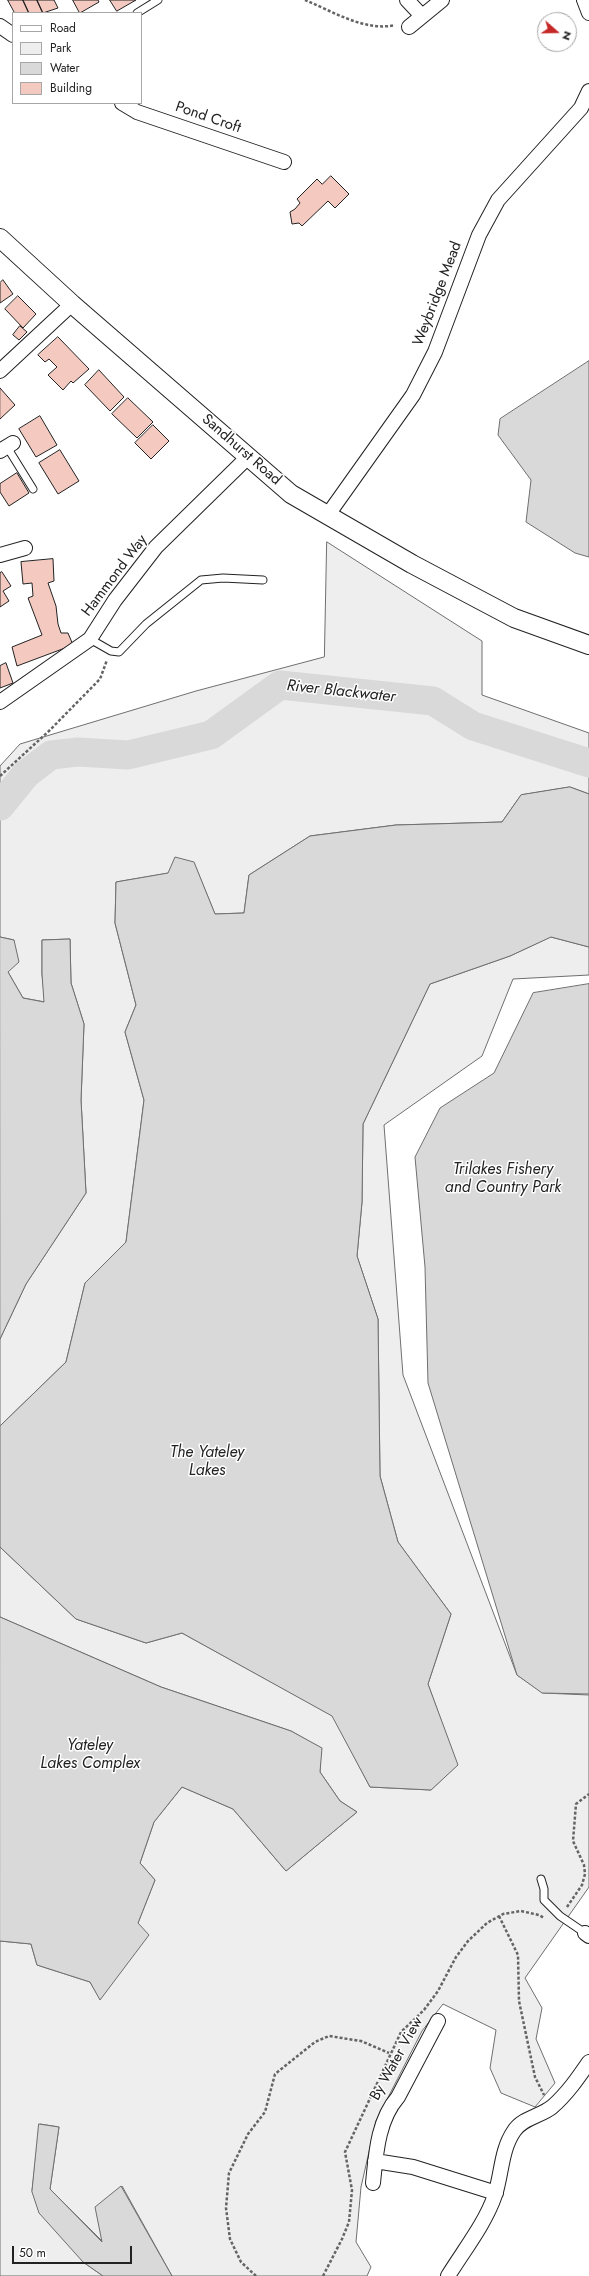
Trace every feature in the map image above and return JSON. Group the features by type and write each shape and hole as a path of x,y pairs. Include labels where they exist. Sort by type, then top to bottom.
{"street":[{"path":"407,0 422,16"},
{"path":"409,27 442,0"},
{"path":"584,0 589,13"},
{"path":"0,26 12,34"},
{"name":"Weybridge Mead","path":"327,516 413,395 435,352 479,235 498,200 581,108 589,91"},
{"name":"Pond Croft","path":"124,104 136,112 284,162"},
{"name":"Sandhurst Road","path":"0,238 72,304 291,494 327,516 514,618 589,645"},
{"path":"0,371 72,304"},
{"name":"Hammond Way","path":"0,702 90,639 115,600 156,547 248,457"},
{"path":"0,555 25,548"},
{"name":"By Water View","path":"373,2182 378,2142 388,2108 398,2097 438,2020"},
{"path":"448,2276 488,2213 496,2193 503,2154 514,2130 531,2117 551,2108 574,2084 589,2062"},
{"path":"375,2161 413,2167 496,2193"}],"lane":[{"path":"139,12 158,0"},
{"path":"7,447 33,489"},
{"path":"90,639 111,651 119,652 146,624 201,580 223,578 263,580"},
{"path":"541,1879 544,1889 544,1900 560,1916 587,1935"}],"path":[{"path":"305,0 371,26 384,28 397,25 409,27"},
{"path":"0,776 50,730 100,678 111,651"},
{"path":"560,1916 582,1885 585,1874 584,1865 573,1841 576,1804 589,1794"},
{"path":"499,1916 518,1955 519,2001 535,2077 551,2108"},
{"path":"256,2276 241,2262 230,2239 226,2208 228,2173 248,2134 265,2112 275,2074 315,2042 329,2036 361,2041 389,2054"}],"green space":[{"path":"327,542 482,641 482,695 589,733 589,794 570,787 521,795 502,822 396,825 310,836 249,875 244,913 215,914 194,863 175,858 169,873 116,882 115,923 136,1005 125,1032 144,1100 126,1242 85,1283 66,1362 0,1426 0,1339 26,1284 86,1193 81,1100 84,1024 71,983 70,939 42,940 42,974 45,1002 23,998 8,972 14,940 0,937 0,766 20,744 196,691 324,657"},
{"path":"551,937 589,947 589,975 513,979 482,1056 384,1125 403,1375 517,1675 543,1693 589,1695 589,1887 525,1978 542,2008 536,2039 555,2083 535,2107 501,2093 490,2068 496,2030 443,2004 422,2031 376,2121 361,2187 356,2242 371,2267 367,2276 172,2276 122,2186 103,2242 50,2189 59,2127 40,2124 32,2191 83,2262 103,2276 0,2276 0,1941 31,1944 37,1965 90,1982 100,1999 138,1923 155,1880 140,1863 154,1822 182,1787 233,1809 286,1871 357,1812 340,1801 320,1772 321,1748 291,1731 161,1687 0,1617 0,1547 76,1619 146,1643 182,1633 333,1716 370,1787 431,1790 457,1765 428,1684 451,1614 398,1542 380,1476 378,1319 357,1256 362,1202 363,1124 430,984 510,956"}],"water":[{"path":"589,361 589,557 575,553 526,522 531,480 498,435 500,419"},
{"name":"The Yateley Lakes","path":"570,787 589,794 589,947 551,937 510,956 430,984 363,1124 362,1202 357,1256 378,1319 380,1476 398,1542 451,1614 428,1684 458,1765 431,1790 370,1787 332,1716 182,1633 146,1643 76,1619 0,1547 0,1426 66,1362 85,1283 126,1242 144,1100 125,1032 136,1005 115,923 116,882 168,873 175,857 194,862 215,914 244,913 249,875 310,836 396,825 502,822 521,795"},
{"path":"0,937 14,940 19,962 8,972 23,998 44,1002 42,940 70,939 71,983 84,1024 81,1100 86,1193 26,1284 0,1339"},
{"name":"Trilakes Fishery and Country Park","path":"589,984 589,1694 542,1693 517,1675 428,1383 425,1267 415,1157 440,1108 494,1073 533,993"},
{"name":"Yateley Lakes Complex","path":"0,1617 161,1687 291,1731 322,1748 320,1772 340,1801 357,1812 286,1871 233,1809 182,1787 154,1822 140,1863 155,1880 138,1923 149,1935 100,2000 90,1982 37,1965 31,1944 0,1941"},
{"path":"39,2124 59,2127 50,2189 102,2242 95,2207 121,2186 172,2276 103,2276 83,2262 39,2213 32,2192"}],"building":[{"path":"8,0 23,0 29,12 14,12"},
{"path":"23,0 37,0 43,12 29,12"},
{"path":"37,0 54,0 58,8 43,12"},
{"path":"73,0 98,0 99,2 79,12"},
{"path":"110,0 136,0 117,11"},
{"path":"331,176 349,194 335,208 328,201 302,226 299,223 292,224 290,212 300,203 297,199 317,179 322,184"},
{"path":"3,280 13,294 0,303 0,283"},
{"path":"18,296 36,314 23,328 5,309"},
{"path":"20,326 27,332 19,340 13,335"},
{"path":"58,337 89,369 73,383 71,381 63,390 48,375 57,367 49,359 45,362 38,355"},
{"path":"99,370 124,397 110,411 85,385"},
{"path":"0,388 15,405 0,419"},
{"path":"128,398 153,422 137,438 112,414"},
{"path":"40,416 57,445 36,457 19,429"},
{"path":"153,425 169,441 151,459 135,443"},
{"path":"60,450 79,481 58,494 39,463"},
{"path":"17,473 29,493 9,506 0,492 0,484"},
{"path":"53,559 54,581 48,583 56,606 58,624 61,633 68,633 73,645 17,666 12,647 42,635 28,598 33,596 32,583 23,584 21,562"},
{"path":"2,572 11,586 3,591 9,601 0,607 0,573"},
{"path":"6,663 13,683 0,688 0,666"}],"waterway":[{"name":"River Blackwater","path":"0,806 26,774 51,755 78,752 128,755 211,735 280,685 433,701 473,726 589,763"}]}
